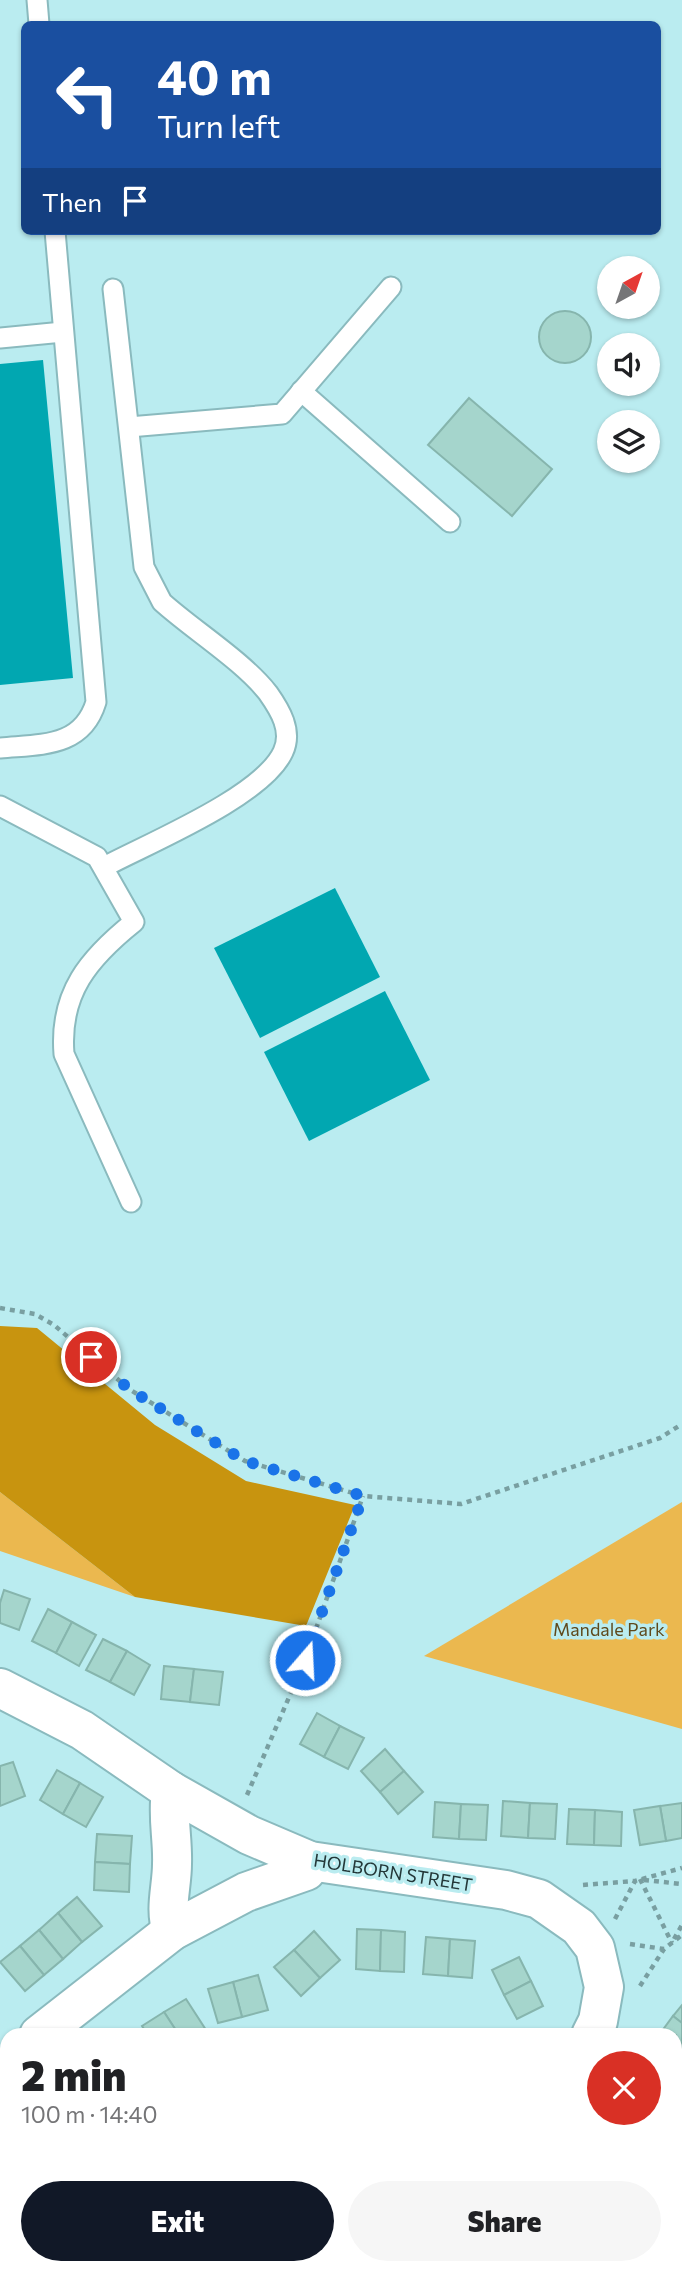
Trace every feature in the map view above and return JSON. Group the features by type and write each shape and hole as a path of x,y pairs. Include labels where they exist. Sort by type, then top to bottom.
{"street":[{"name":"HOLBORN STREET","path":"0,1688 82,1730 171,1791 234,1826 310,1861 506,1891 539,1899 579,1927 595,1948 604,1987 594,2028"},
{"path":"171,1791 168,1809 173,1863 167,1918 172,1931"},
{"path":"48,2028 172,1931 246,1892 306,1871 310,1861"}],"lane":[{"path":"37,0 39,21"},
{"path":"0,748 62,741 91,719 96,702 55,235"},
{"path":"129,427 282,414 391,287"},
{"path":"104,867 243,794 258,782 284,751 287,724 267,693 162,602 151,584 145,567 113,289"},
{"path":"0,338 63,332"},
{"path":"301,391 450,522"},
{"path":"0,806 97,857 134,922 99,950 82,975 69,1002 62,1031 64,1054 131,1202"}],"path":[{"path":"0,1308 35,1314 54,1325 129,1389 245,1461 363,1496 461,1504 660,1438 682,1424"},
{"path":"234,1826 305,1660 363,1496"},
{"path":"611,1928 635,1881 682,1868"},
{"path":"640,1879 682,1884"},
{"path":"640,1879 672,1943"},
{"path":"672,1943 682,1925"},
{"path":"617,1942 664,1949 682,1935"}],"green space":[{"path":"0,1492 135,1597 0,1551"},
{"name":"Mandale Park","path":"682,1502 682,1729 424,1656"}],"shaded area":[{"path":"0,1326 37,1328 155,1425 246,1481 355,1505 306,1626 135,1597 0,1492"}],"water":[{"path":"43,360 73,678 0,685 0,364"},
{"path":"335,888 380,977 260,1038 214,948"},
{"path":"385,991 430,1080 309,1141 264,1052"}],"building":[{"path":"565,311 575,313 583,319 589,327 589,347 583,355 575,361 565,363 555,361 547,355 541,347 539,337 541,327 547,319 555,313"},
{"path":"469,398 552,469 512,516 428,445"},
{"path":"4,1590 30,1599 19,1630 0,1623 0,1603"},
{"path":"48,1609 72,1622 56,1653 32,1641"},
{"path":"72,1622 96,1635 79,1666 56,1653"},
{"path":"103,1639 127,1651 110,1682 86,1670"},
{"path":"127,1651 150,1665 134,1695 110,1682"},
{"path":"164,1666 194,1669 190,1702 161,1699"},
{"path":"194,1669 223,1672 219,1705 190,1702"},
{"path":"317,1713 340,1726 324,1757 300,1744"},
{"path":"340,1726 364,1738 348,1769 324,1757"},
{"path":"385,1749 404,1771 380,1792 361,1771"},
{"path":"13,1762 25,1796 0,1806 0,1766"},
{"path":"57,1770 80,1783 63,1814 40,1800"},
{"path":"404,1771 423,1792 398,1814 380,1792"},
{"path":"80,1783 103,1797 86,1827 63,1814"},
{"path":"503,1801 530,1803 528,1838 501,1836"},
{"path":"435,1802 461,1804 459,1839 433,1837"},
{"path":"530,1803 557,1804 555,1839 528,1838"},
{"path":"682,1803 682,1838 666,1841 660,1806"},
{"path":"461,1804 488,1805 486,1840 459,1839"},
{"path":"660,1806 666,1841 640,1845 634,1810"},
{"path":"569,1809 595,1810 594,1845 567,1844"},
{"path":"595,1810 622,1812 621,1846 594,1845"},
{"path":"97,1834 132,1836 130,1864 95,1862"},
{"path":"95,1862 130,1864 129,1892 94,1890"},
{"path":"77,1897 102,1926 82,1942 58,1913"},
{"path":"58,1913 82,1942 63,1959 39,1930"},
{"path":"357,1929 381,1930 380,1971 356,1969"},
{"path":"39,1930 63,1959 44,1975 20,1946"},
{"path":"381,1930 405,1932 404,1972 380,1971"},
{"path":"314,1931 340,1960 320,1978 294,1950"},
{"path":"426,1937 450,1939 448,1976 423,1974"},
{"path":"450,1939 475,1941 472,1978 448,1976"},
{"path":"20,1946 44,1975 25,1991 0,1962"},
{"path":"294,1950 320,1978 301,1996 274,1967"},
{"path":"519,1957 531,1981 504,1995 492,1970"},
{"path":"258,1975 268,2010 242,2017 233,1982"},
{"path":"531,1981 543,2006 517,2019 504,1995"},
{"path":"233,1982 242,2017 218,2023 208,1989"},
{"path":"186,1999 205,2028 174,2028 164,2012"},
{"path":"682,2005 682,2023 673,2016"},
{"path":"164,2012 174,2028 143,2028 142,2026"},
{"path":"673,2016 682,2023 682,2028 664,2028"}],"route":[{"path":"91,1357 129,1389 245,1461 363,1496 305,1660"}]}
